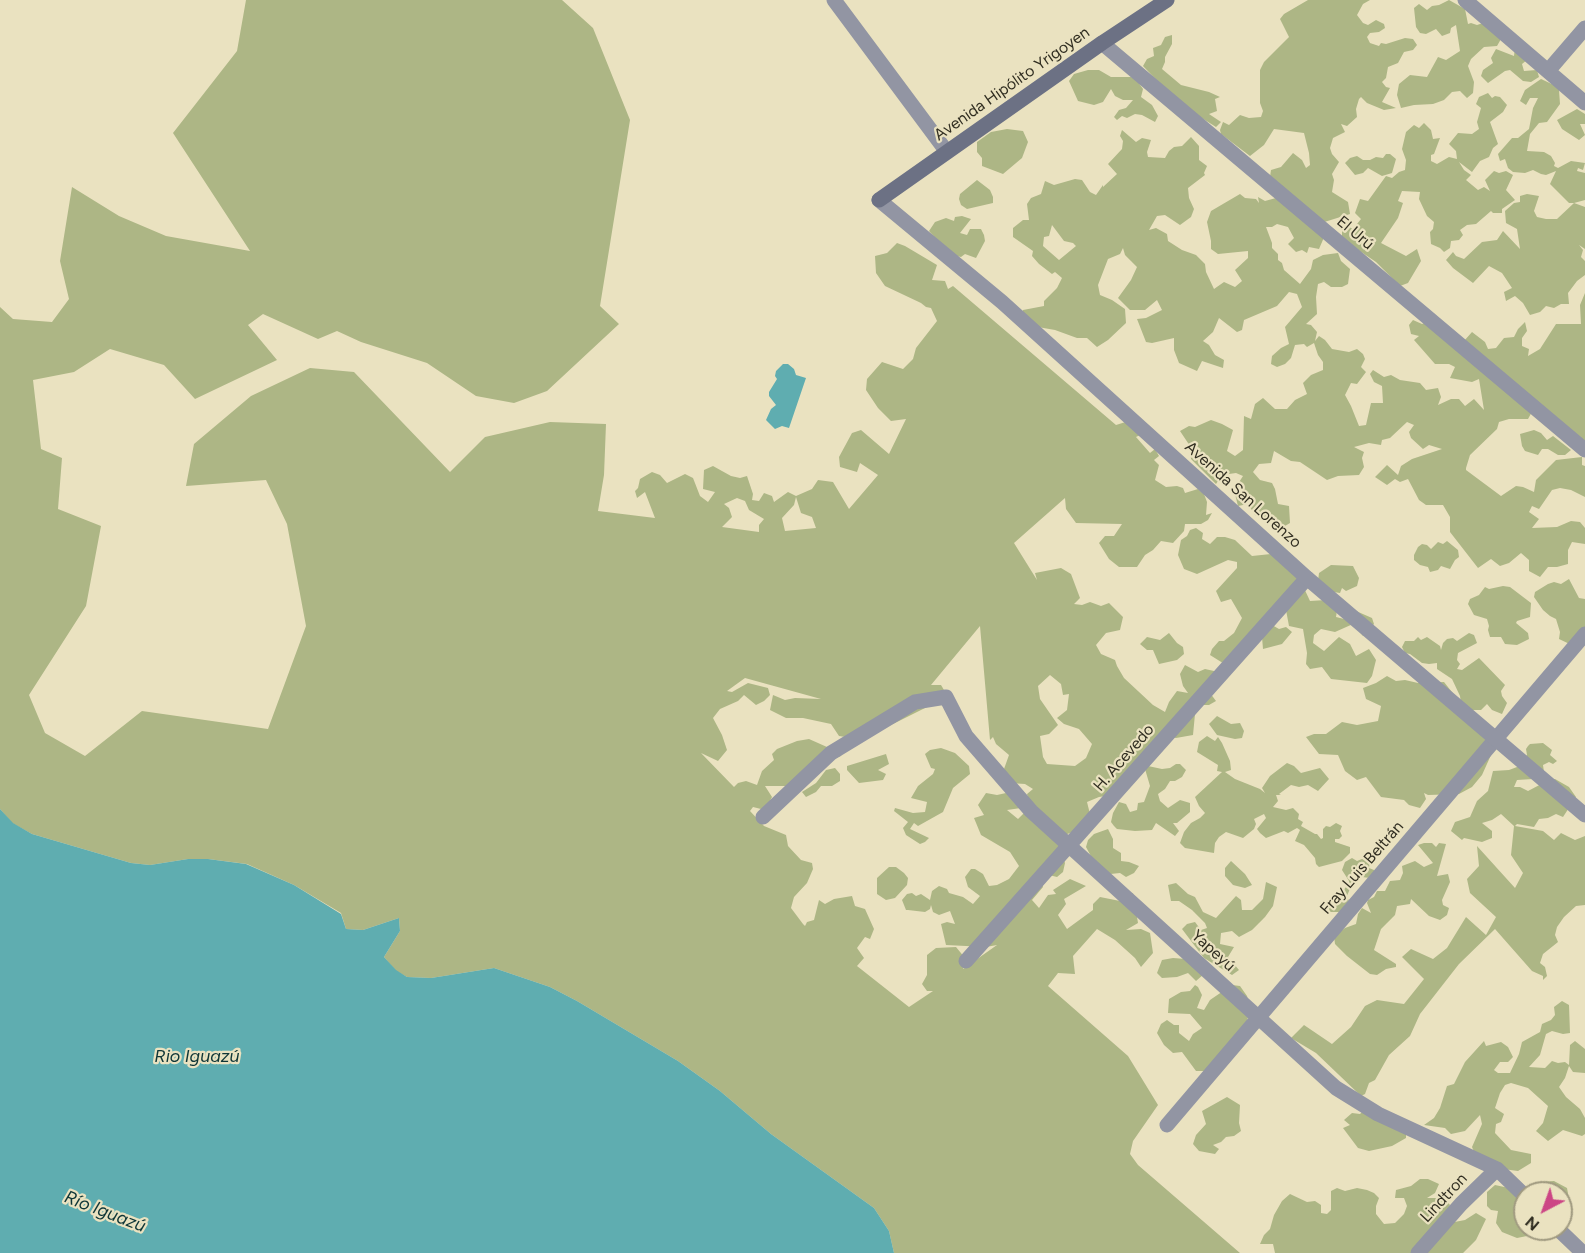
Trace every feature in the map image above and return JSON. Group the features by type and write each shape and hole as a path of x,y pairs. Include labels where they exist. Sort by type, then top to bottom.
{"main road":[{"name":"Avenida Hipólito Yrigoyen","path":"879,200 1167,0"}],"street":[{"path":"834,0 947,152"},
{"path":"1464,0 1585,104"},
{"path":"1548,71 1585,28"},
{"name":"El Urú","path":"1102,43 1585,450"},
{"name":"Avenida San Lorenzo","path":"879,200 1002,302 1307,578 1585,814"},
{"name":"H. Acevedo","path":"966,961 1070,847 1307,578"},
{"name":"Fray Luis Beltrán","path":"1167,1125 1585,634"},
{"name":"Yapeyú","path":"764,816 831,753 915,702 946,697 966,736 1031,811 1336,1088 1378,1114 1497,1169 1513,1184"},
{"name":"Lindtron","path":"1418,1253 1461,1204 1497,1169"},
{"path":"1570,1241 1583,1253"}],"green space":[{"path":"246,0 562,0 593,28 630,120 600,306 619,324 547,391 514,403 476,396 427,363 361,342 337,331 318,339 263,314 248,325 277,360 195,399 164,365 110,349 74,372 33,380 41,449 62,458 58,509 101,526 86,606 29,695 45,733 85,756 142,711 268,729 306,626 287,524 266,480 186,486 194,444 251,396 310,368 354,372 450,472 485,437 550,422 606,424 604,475 598,511 655,518 645,492 637,498 635,491 640,479 652,472 660,475 667,483 685,474 693,478 700,496 708,502 715,492 703,489 704,470 713,466 731,476 740,478 747,476 753,494 752,500 759,501 764,493 772,496 774,502 788,492 796,496 812,489 818,480 833,482 849,509 878,475 860,463 857,472 840,467 839,457 852,433 861,430 889,454 906,419 891,421 878,408 866,390 867,379 882,362 903,369 913,359 916,348 937,321 931,308 885,286 876,273 875,256 887,253 897,243 905,246 937,265 932,280 945,281 948,289 953,286 1116,425 1132,420 1142,434 1136,437 1150,453 1155,449 1159,456 1154,460 1159,465 1155,480 1166,487 1183,488 1185,493 1198,489 1204,494 1207,502 1206,515 1212,513 1208,520 1201,524 1185,524 1184,531 1173,543 1161,541 1145,555 1137,567 1119,567 1109,559 1099,543 1105,536 1114,536 1122,524 1076,523 1066,509 1065,498 1014,543 1037,580 1035,573 1061,568 1071,574 1080,598 1074,604 1082,605 1090,602 1101,606 1109,603 1123,617 1120,630 1106,633 1096,645 1101,654 1115,660 1124,678 1153,705 1165,712 1177,691 1188,693 1183,686 1180,674 1185,665 1198,672 1205,669 1223,673 1210,693 1216,701 1209,705 1199,705 1195,714 1193,735 1176,738 1162,736 1112,795 1087,802 1090,814 1078,830 1062,836 1062,855 1065,863 1063,872 1057,877 1049,875 1041,879 1043,887 1032,900 1039,908 1048,895 1056,894 1053,890 1070,879 1086,886 1064,899 1066,904 1058,915 1067,929 1093,910 1093,904 1100,897 1120,901 1133,893 1138,923 1126,930 1141,929 1150,933 1153,953 1141,967 1135,958 1115,940 1097,929 1073,956 1075,974 1058,973 1048,986 1128,1056 1158,1105 1133,1141 1130,1154 1138,1165 1240,1253 894,1253 889,1231 874,1208 771,1134 720,1091 678,1061 550,987 494,968 431,978 407,977 396,971 384,957 400,931 399,918 363,930 346,929 341,913 294,885 247,864 208,859 188,859 150,865 131,863 32,834 12,823 0,809 0,307 13,319 52,322 69,299 60,261 72,187 119,216 166,236 250,251 173,133 237,51","holes":["796,497 801,513 812,517 816,528 785,531 782,518 794,505","737,498 745,501 749,510 764,519 759,525 759,532 722,527 732,517 729,508 724,504","980,626 990,740 993,737 996,744 1009,755 1004,769 1010,783 1025,784 1033,789 1027,794 1031,811 1025,812 1018,819 1007,810 1021,808 1006,793 997,795 986,793 978,805 984,815 974,818 981,835 1010,852 1019,866 1009,879 989,886 983,874 971,869 965,877 968,887 980,896 973,904 939,886 932,891 930,900 921,894 916,896 912,893 907,894 902,900 906,910 925,912 930,909 931,905 933,912 939,915 950,911 955,924 947,922 941,924 946,945 986,947 997,945 963,969 965,958 956,947 936,948 927,955 927,975 922,984 927,991 933,991 909,1007 857,966 864,958 857,948 865,937 870,939 874,929 865,909 855,906 852,896 834,899 825,904 819,900 814,920 807,922 805,926 803,924 791,908 794,897 807,883 813,869 812,863 801,860 788,846 786,835 764,826 750,811 753,807 765,810 772,797 765,786 793,786 831,760 841,756 843,743 827,747 809,739 777,749 772,754 774,760 762,771 757,785 746,781 734,787 701,753 718,761 727,750 713,718 720,709 738,701 744,695 756,705 770,695 768,688 748,683 732,692 727,691 745,678 821,699 785,700 773,695 770,710 786,718 803,718 831,724 839,736 858,739 931,705 944,690 941,685 931,685","1050,675 1061,684 1063,695 1069,694 1067,710 1057,718 1064,724 1079,729 1092,744 1086,758 1075,766 1047,764 1043,757 1040,736 1049,734 1058,725 1040,699 1038,686"]},
{"path":"1308,0 1370,0 1363,4 1357,15 1363,23 1368,25 1376,20 1384,24 1385,28 1379,32 1370,33 1367,37 1370,43 1379,46 1381,43 1386,44 1405,38 1413,39 1417,45 1413,50 1404,52 1398,63 1388,67 1386,78 1382,82 1390,88 1382,102 1396,108 1384,110 1367,103 1361,97 1356,109 1357,117 1347,126 1341,124 1345,132 1333,138 1330,148 1339,162 1332,174 1334,180 1332,192 1348,202 1350,214 1318,224 1325,235 1319,249 1309,247 1307,253 1302,250 1296,252 1288,244 1294,238 1288,227 1277,224 1266,227 1272,248 1278,254 1278,260 1282,263 1284,270 1300,284 1311,269 1313,260 1323,255 1338,253 1341,261 1350,269 1348,284 1342,287 1331,287 1324,282 1318,284 1317,314 1306,324 1311,325 1317,332 1315,341 1319,336 1332,349 1349,352 1357,349 1363,354 1365,359 1361,367 1366,372 1357,384 1351,383 1345,395 1359,426 1366,425 1371,403 1383,403 1382,386 1374,382 1370,374 1373,370 1384,377 1391,375 1400,380 1420,383 1426,390 1438,388 1441,397 1438,405 1451,399 1459,399 1465,406 1474,399 1484,410 1479,379 1472,382 1450,378 1455,367 1449,364 1435,364 1414,340 1419,336 1411,334 1409,325 1413,320 1422,324 1429,321 1464,341 1472,332 1485,342 1488,349 1496,348 1504,338 1514,337 1525,322 1527,331 1522,338 1522,346 1529,349 1528,356 1540,349 1556,324 1581,324 1580,305 1585,293 1585,447 1533,410 1528,419 1509,419 1499,422 1497,429 1470,455 1466,468 1501,496 1516,486 1534,492 1536,480 1556,460 1582,457 1582,465 1585,466 1585,497 1571,490 1560,488 1552,490 1539,509 1532,506 1529,512 1539,519 1532,528 1557,527 1571,521 1580,522 1585,528 1585,544 1572,542 1568,550 1568,564 1548,567 1540,577 1529,571 1529,560 1521,553 1509,563 1500,566 1491,559 1478,568 1450,532 1450,517 1443,505 1426,505 1419,500 1408,479 1400,482 1395,479 1387,485 1375,477 1387,465 1398,475 1401,466 1412,459 1442,449 1429,445 1423,449 1411,438 1409,432 1414,425 1407,422 1390,438 1382,440 1381,445 1369,443 1354,447 1364,452 1362,458 1364,467 1359,475 1338,476 1327,480 1300,462 1291,461 1274,451 1271,463 1259,464 1253,472 1260,480 1272,483 1278,504 1289,506 1290,523 1278,530 1266,520 1255,515 1248,504 1238,506 1234,490 1243,476 1236,473 1222,475 1216,484 1191,459 1190,446 1180,431 1211,420 1222,424 1233,430 1227,451 1235,456 1243,450 1244,416 1251,419 1255,404 1263,398 1275,409 1287,409 1295,400 1307,394 1303,383 1311,375 1323,370 1323,362 1314,343 1307,347 1304,344 1295,345 1291,358 1285,364 1277,367 1271,364 1272,356 1289,344 1285,327 1302,307 1297,294 1289,292 1277,306 1244,320 1242,330 1237,332 1219,318 1213,332 1203,341 1209,345 1215,355 1224,360 1223,368 1202,361 1197,371 1179,363 1174,350 1174,338 1152,343 1146,342 1137,319 1146,318 1162,310 1157,300 1145,310 1130,310 1118,298 1137,267 1125,255 1123,248 1120,254 1108,259 1098,285 1100,295 1125,309 1126,323 1108,340 1097,347 1087,338 1077,338 1055,330 1032,326 1022,317 1023,310 1044,306 1044,301 1057,288 1062,278 1039,264 1032,256 1033,251 1013,237 1013,228 1023,220 1029,220 1027,204 1031,198 1041,194 1045,181 1054,185 1075,179 1082,180 1090,192 1096,195 1103,185 1103,187 1117,174 1108,164 1122,149 1123,141 1120,136 1122,130 1136,142 1142,138 1151,140 1147,152 1148,157 1165,158 1169,151 1174,147 1182,146 1191,137 1199,146 1199,160 1207,166 1205,175 1188,188 1194,209 1191,217 1180,225 1165,215 1157,216 1149,230 1156,228 1167,234 1168,241 1196,255 1205,264 1214,289 1224,282 1235,287 1242,281 1235,270 1248,258 1248,251 1218,254 1211,249 1207,222 1211,211 1240,194 1245,198 1256,199 1259,203 1258,197 1265,201 1276,198 1270,177 1271,170 1281,167 1293,153 1302,160 1306,168 1310,165 1304,133 1274,129 1264,145 1250,156 1221,134 1220,130 1223,122 1229,125 1240,115 1249,118 1261,117 1263,111 1260,103 1260,70 1264,62 1289,37 1280,19 1284,14","holes":["1052,225 1064,241 1076,246 1059,260 1043,246 1044,237 1049,236"]},
{"path":"1449,0 1465,9 1468,24 1477,25 1486,22 1501,39 1497,46 1484,47 1471,59 1468,66 1474,82 1473,93 1467,98 1460,91 1452,92 1444,100 1433,104 1401,108 1397,95 1399,84 1410,75 1427,77 1438,57 1446,60 1460,51 1456,25 1451,28 1450,33 1442,36 1436,29 1426,34 1420,33 1416,27 1414,8 1419,4 1427,10"},
{"path":"1172,35 1172,44 1162,69 1181,85 1220,97 1215,99 1217,111 1209,114 1221,122 1216,127 1167,91 1143,66 1147,59 1154,56 1153,48 1161,45 1165,37"},
{"path":"1515,47 1527,60 1522,64 1524,71 1537,70 1539,77 1531,82 1523,81 1510,70 1488,83 1481,76 1483,70 1493,63 1491,58 1496,49 1514,56"},
{"path":"1099,70 1111,77 1136,79 1143,89 1141,97 1152,105 1158,116 1155,122 1135,114 1127,118 1122,116 1117,120 1114,117 1119,110 1126,108 1133,100 1123,100 1115,96 1111,89 1103,102 1094,105 1078,101 1069,81 1074,74"},
{"path":"1541,79 1556,86 1559,90 1560,104 1547,122 1539,123 1530,134 1527,151 1544,152 1551,156 1555,163 1554,166 1558,168 1571,161 1585,163 1583,170 1578,168 1577,171 1585,173 1585,200 1569,203 1550,184 1556,171 1546,175 1533,170 1525,173 1513,172 1508,168 1505,159 1500,161 1498,154 1512,138 1518,138 1529,129 1533,108 1538,98 1530,98 1526,105 1520,101 1525,90"},
{"path":"1488,93 1492,98 1500,97 1507,105 1503,112 1490,122 1498,144 1493,148 1489,157 1480,161 1472,172 1459,162 1471,175 1466,180 1478,190 1484,187 1490,191 1485,180 1494,171 1499,173 1506,171 1513,175 1506,190 1515,200 1502,209 1502,213 1491,211 1476,224 1467,225 1460,230 1463,235 1459,240 1451,241 1450,248 1444,252 1431,244 1430,232 1434,222 1427,216 1419,199 1420,192 1402,191 1398,201 1403,203 1398,218 1381,243 1406,256 1417,249 1421,261 1408,283 1400,286 1376,262 1342,239 1342,223 1353,229 1361,219 1355,213 1360,199 1368,201 1386,176 1392,178 1405,170 1406,160 1402,149 1406,132 1414,125 1419,128 1424,123 1431,130 1433,139 1440,138 1434,154 1431,155 1431,161 1437,164 1449,157 1457,159 1456,151 1449,144 1458,133 1472,134 1479,129 1477,122 1481,108 1476,104 1479,97"},
{"path":"1577,109 1585,114 1585,124 1580,124 1585,135 1579,140 1562,129 1557,120"},
{"path":"1007,129 1023,131 1028,142 1022,158 1003,174 982,166 982,158 977,152 977,142 991,132"},
{"path":"1386,154 1396,159 1392,173 1382,176 1368,168 1363,173 1355,175 1345,163 1357,156 1363,160 1370,160 1376,157 1383,158"},
{"path":"977,180 990,190 993,203 967,209 961,205 960,194"},
{"path":"1527,194 1539,196 1534,211 1537,217 1546,219 1557,219 1574,203 1585,207 1585,249 1579,245 1583,250 1581,257 1585,261 1585,275 1568,293 1569,304 1561,304 1554,308 1546,306 1540,312 1530,315 1523,303 1515,296 1506,301 1504,292 1512,288 1502,273 1489,266 1473,283 1446,260 1453,252 1464,259 1482,242 1497,240 1503,231 1520,249 1517,229 1506,223 1505,211 1514,203 1520,202 1520,196"},
{"path":"962,216 971,219 960,233 967,235 970,229 981,229 984,235 985,241 976,258 965,254 961,257 951,255 929,231 935,222 946,218 954,221 955,217"},
{"path":"1534,430 1541,433 1547,440 1553,436 1571,450 1565,455 1558,455 1548,449 1542,449 1538,455 1525,451 1520,434"},
{"path":"1196,528 1203,533 1202,539 1210,544 1217,537 1225,537 1235,540 1252,556 1271,554 1289,556 1310,601 1326,600 1338,604 1336,617 1348,620 1356,611 1372,618 1374,624 1363,636 1353,624 1335,632 1321,629 1314,635 1313,643 1324,651 1339,637 1350,644 1356,656 1369,649 1376,660 1372,676 1367,683 1331,679 1322,667 1310,669 1306,664 1307,653 1303,629 1289,626 1286,610 1272,625 1279,629 1286,627 1292,632 1282,644 1263,649 1262,637 1226,665 1210,655 1219,641 1224,641 1234,633 1242,618 1231,599 1221,602 1216,591 1237,568 1237,562 1228,560 1197,574 1184,569 1178,555 1181,540 1190,530"},
{"path":"1447,541 1458,550 1459,557 1450,569 1441,566 1438,570 1430,572 1428,567 1414,560 1418,547 1422,544 1431,549 1438,542 1443,544"},
{"path":"1331,565 1353,566 1359,578 1357,586 1346,591 1342,588 1340,593 1321,590 1318,581 1319,573"},
{"path":"1569,579 1579,598 1585,599 1585,645 1578,648 1559,639 1560,632 1556,619 1543,610 1534,597 1535,592 1548,584 1554,582 1561,584"},
{"path":"1485,587 1489,589 1510,587 1531,603 1530,617 1516,623 1528,633 1529,639 1517,645 1505,644 1501,637 1490,637 1487,619 1474,615 1468,604 1470,599 1479,595"},
{"path":"1169,633 1183,647 1184,654 1177,660 1159,664 1153,650 1147,650 1140,644 1147,637 1160,640"},
{"path":"1469,633 1474,635 1477,643 1458,653 1457,660 1460,664 1457,669 1462,670 1479,658 1505,685 1501,691 1507,703 1502,714 1492,710 1487,704 1481,710 1469,710 1461,703 1452,679 1437,669 1437,663 1422,663 1405,653 1402,647 1405,641 1414,641 1418,637 1421,640 1427,637 1440,646 1441,650 1447,639 1453,638 1457,641"},
{"path":"1387,676 1396,681 1444,682 1489,739 1491,755 1482,775 1472,787 1459,794 1428,795 1424,793 1426,799 1420,808 1409,805 1404,800 1381,797 1366,777 1357,780 1345,771 1338,755 1319,754 1306,737 1326,734 1342,722 1357,725 1378,721 1381,706 1366,699 1363,688"},
{"path":"1217,716 1231,724 1240,723 1244,731 1242,738 1235,739 1217,735 1209,724"},
{"path":"1207,736 1215,741 1218,737 1222,743 1230,761 1231,770 1225,772 1265,793 1262,788 1270,776 1287,763 1301,773 1320,768 1329,779 1318,791 1308,785 1299,787 1291,785 1279,794 1281,795 1276,795 1278,801 1273,807 1286,810 1293,808 1299,814 1298,819 1303,822 1301,826 1317,834 1321,839 1326,826 1330,827 1336,823 1342,826 1340,831 1342,836 1335,839 1335,842 1350,847 1350,853 1342,861 1319,867 1304,845 1295,841 1300,830 1297,828 1288,833 1284,831 1266,838 1260,833 1257,829 1266,818 1264,814 1254,819 1256,824 1254,829 1243,838 1226,832 1219,837 1215,843 1214,853 1185,848 1180,843 1184,832 1191,823 1205,813 1195,797 1222,772 1217,771 1218,765 1197,752 1199,742"},
{"path":"1543,743 1552,750 1550,755 1557,761 1543,765 1544,772 1533,779 1517,780 1514,787 1528,791 1555,779 1569,787 1576,797 1563,817 1556,814 1539,819 1534,827 1517,824 1515,826 1543,831 1554,840 1561,833 1575,840 1585,836 1585,905 1576,906 1557,927 1555,935 1558,942 1543,954 1540,963 1545,967 1547,976 1543,980 1543,976 1532,971 1495,929 1459,964 1420,1014 1410,1036 1389,1055 1375,1080 1369,1083 1365,1094 1361,1096 1316,1053 1291,1038 1304,1025 1332,1044 1351,1027 1365,1006 1377,1000 1404,1004 1424,979 1402,957 1411,949 1433,959 1447,948 1466,917 1486,935 1496,917 1470,893 1467,879 1479,866 1477,846 1515,888 1523,873 1511,855 1514,826 1501,814 1482,823 1492,831 1492,838 1482,842 1464,838 1462,840 1451,831 1455,822 1470,817 1477,801 1488,791 1493,771 1517,767 1527,755 1526,749 1530,744"},
{"path":"941,748 955,753 969,766 970,774 953,788 943,812 918,826 914,823 910,829 929,838 920,844 906,835 903,828 908,822 894,811 895,808 913,813 925,812 927,802 911,798 918,786 933,774 935,769 931,768 925,754 930,750"},
{"path":"886,754 889,764 878,770 886,774 883,780 859,783 847,770 847,766"},
{"path":"1180,764 1186,770 1182,777 1170,781 1158,794 1160,801 1168,808 1180,800 1190,803 1190,812 1177,823 1173,823 1179,831 1175,836 1156,823 1152,830 1117,829 1111,822 1119,802 1126,804 1130,812 1137,810 1138,803 1144,802 1150,786 1145,769 1148,766 1170,768"},
{"path":"835,768 840,774 840,781 832,786 821,786 816,792 806,797 802,792 816,783 826,770"},
{"path":"1108,829 1113,839 1113,848 1121,853 1121,861 1139,866 1134,873 1126,877 1120,873 1101,875 1086,847 1088,840 1094,834"},
{"path":"1432,843 1436,847 1439,843 1446,844 1437,876 1448,874 1450,882 1442,900 1443,905 1449,908 1447,915 1440,920 1429,916 1411,899 1410,904 1397,906 1395,915 1381,929 1374,950 1396,964 1396,967 1386,969 1377,975 1370,974 1335,944 1334,936 1356,924 1362,908 1371,913 1368,900 1374,897 1377,891 1385,891 1390,881 1400,880 1403,873 1402,866 1415,861 1424,867 1433,863 1418,845"},
{"path":"1352,858 1357,861 1362,859 1370,861 1369,868 1374,870 1374,874 1370,878 1362,877 1353,882 1346,898 1349,900 1340,912 1330,912 1328,905 1333,904 1349,883 1342,870 1345,862"},
{"path":"1231,861 1245,874 1252,885 1245,888 1233,885 1225,876 1225,868"},
{"path":"889,867 896,867 908,878 907,885 895,898 886,900 877,894 877,878"},
{"path":"1266,882 1277,887 1273,906 1265,917 1252,930 1239,937 1232,931 1221,933 1220,944 1234,947 1228,957 1239,970 1232,975 1204,958 1182,929 1187,924 1195,922 1201,930 1207,928 1192,910 1179,901 1171,901 1168,885 1176,883 1195,897 1203,912 1216,918 1236,896 1241,900 1242,910 1252,910 1263,899"},
{"path":"1186,959 1211,968 1196,981 1188,973 1177,977 1162,978 1157,973 1162,960"},
{"path":"1195,985 1202,995 1197,1008 1204,1010 1210,1000 1232,985 1240,986 1247,996 1251,1009 1241,1037 1220,1071 1196,1071 1182,1052 1173,1053 1164,1045 1157,1033 1161,1024 1167,1020 1174,1025 1179,1025 1179,1033 1189,1041 1193,1034 1202,1028 1190,1014 1168,1013 1169,999 1181,992 1190,991"},
{"path":"1562,1001 1569,1005 1570,1033 1552,1031 1546,1034 1540,1055 1529,1067 1545,1068 1552,1061 1565,1062 1569,1065 1570,1045 1575,1041 1585,1049 1585,1073 1573,1072 1569,1066 1559,1087 1566,1097 1580,1109 1585,1118 1585,1134 1582,1136 1563,1130 1548,1141 1536,1131 1543,1123 1548,1106 1528,1088 1511,1083 1505,1085 1495,1108 1504,1114 1501,1122 1496,1124 1495,1133 1511,1150 1531,1154 1531,1163 1518,1171 1503,1169 1475,1154 1472,1147 1482,1124 1480,1115 1465,1131 1451,1134 1445,1128 1424,1125 1434,1118 1447,1086 1454,1084 1465,1062 1484,1041 1486,1046 1501,1042 1508,1047 1513,1057 1508,1062 1500,1062 1494,1070 1498,1073 1510,1073 1522,1042 1540,1032 1542,1024 1551,1020 1555,1015 1554,1007"},
{"path":"1227,1097 1240,1105 1241,1131 1213,1145 1219,1149 1215,1154 1199,1151 1193,1144 1196,1135 1206,1124 1202,1111"},
{"path":"1364,1110 1406,1132 1406,1138 1392,1146 1369,1151 1358,1148 1343,1128 1350,1125 1344,1120 1352,1113 1360,1114"},
{"path":"1420,1179 1428,1179 1439,1184 1435,1193 1427,1198 1444,1198 1450,1205 1444,1224 1465,1220 1476,1213 1486,1219 1476,1240 1463,1253 1275,1253 1273,1244 1260,1244 1270,1229 1274,1215 1282,1201 1290,1194 1307,1202 1315,1201 1321,1205 1321,1213 1327,1214 1331,1210 1331,1191 1337,1188 1345,1191 1357,1188 1367,1190 1379,1198 1376,1214 1384,1224 1395,1223 1404,1214 1407,1206 1404,1198 1395,1198 1396,1190 1411,1186"},
{"path":"1495,1185 1513,1190 1513,1236 1502,1232 1496,1223 1498,1211 1491,1210 1487,1206 1487,1192"}],"water":[{"path":"783,364 788,364 794,369 796,375 806,378 789,428 782,426 775,429 766,420 771,409 776,405 769,396 769,392 777,379 776,371"},
{"name":"Rio Iguazú","path":"0,809 13,823 32,834 131,863 150,865 188,859 208,859 246,864 294,885 341,914 346,929 363,930 399,918 400,931 384,957 396,970 407,977 431,978 494,968 550,987 678,1061 720,1091 771,1134 874,1208 889,1231 894,1253 0,1253"}],"water label":[{"name":"Río Iguazú","path":"105,1212"}]}
